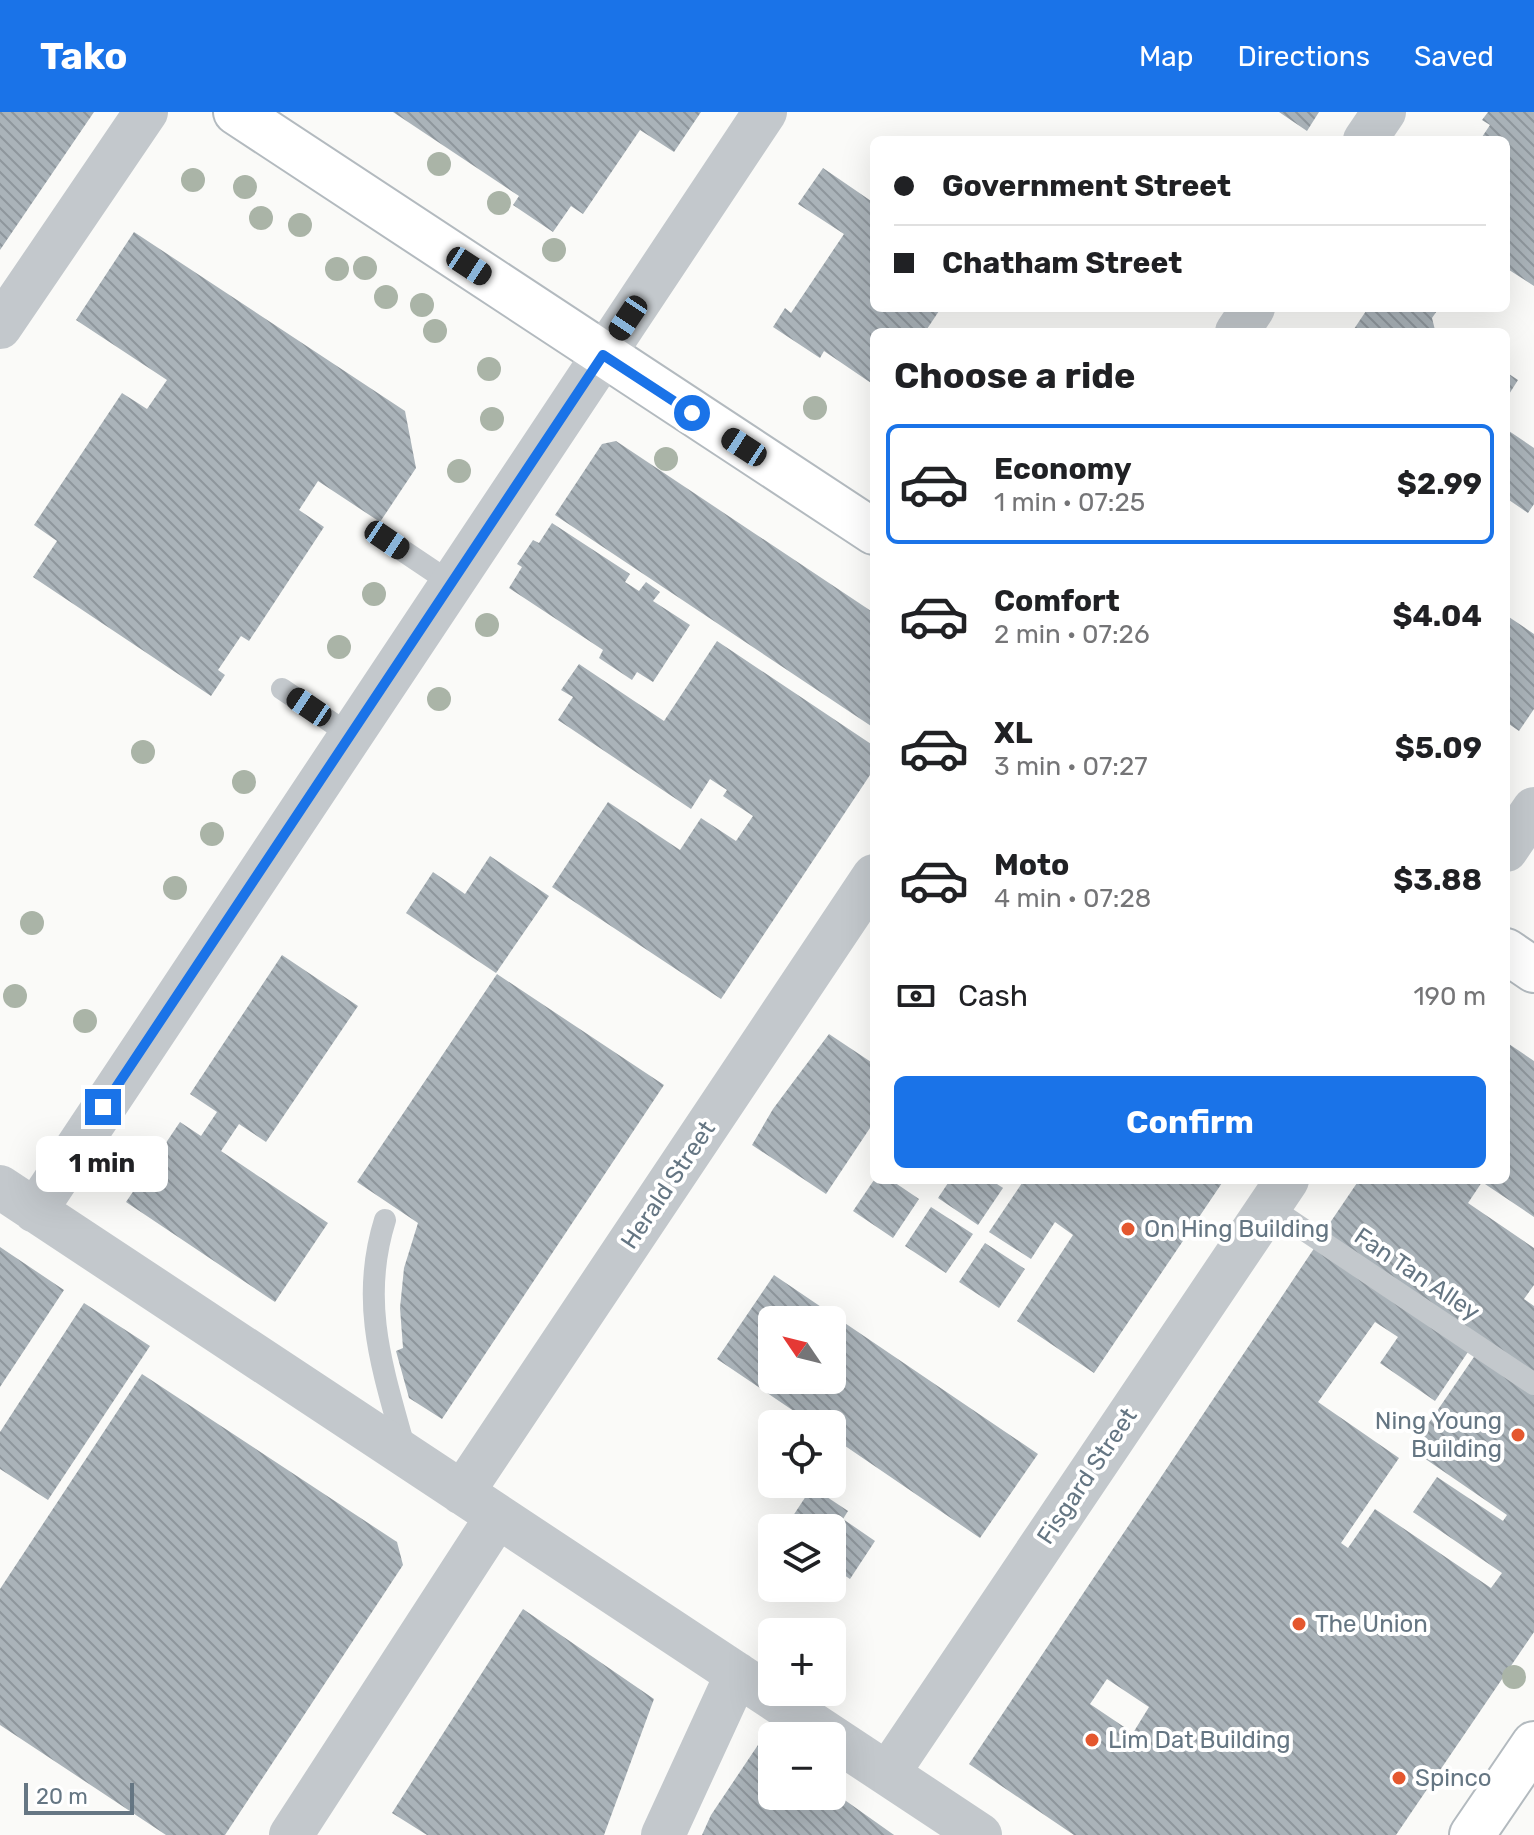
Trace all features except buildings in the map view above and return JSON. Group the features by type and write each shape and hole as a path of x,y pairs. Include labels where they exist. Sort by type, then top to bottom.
{"main road":[{"path":"236,112 870,529"},
{"path":"1510,954 1534,970"},
{"path":"1472,1835 1534,1744"}],"street":[{"path":"0,327 146,112"},
{"path":"765,112 350,735 17,1199 980,1835"},
{"path":"1368,136 1384,112"},
{"path":"1510,844 1534,809"},
{"name":"Herald Street","path":"462,1493 870,882"},
{"name":"Fisgard Street","path":"888,1773 1278,1193"},
{"path":"291,1835 497,1517"},
{"path":"663,1835 737,1674"}],"lane":[{"path":"387,540 451,583"},
{"path":"282,689 350,735"},
{"name":"Fan Tan Alley","path":"1278,1193 1534,1384"},
{"path":"385,1220 376,1249 372,1280 374,1321 385,1377 407,1456"}],"place":[{"name":"On Hing Building","path":"1128,1229"},
{"name":"Ning Young Building","path":"1518,1435"},
{"name":"The Union","path":"1299,1624"},
{"name":"Lim Dat Building","path":"1092,1740"},
{"name":"Spinco","path":"1399,1778"}],"route":[{"path":"103,1107 603,355 692,413"}]}
